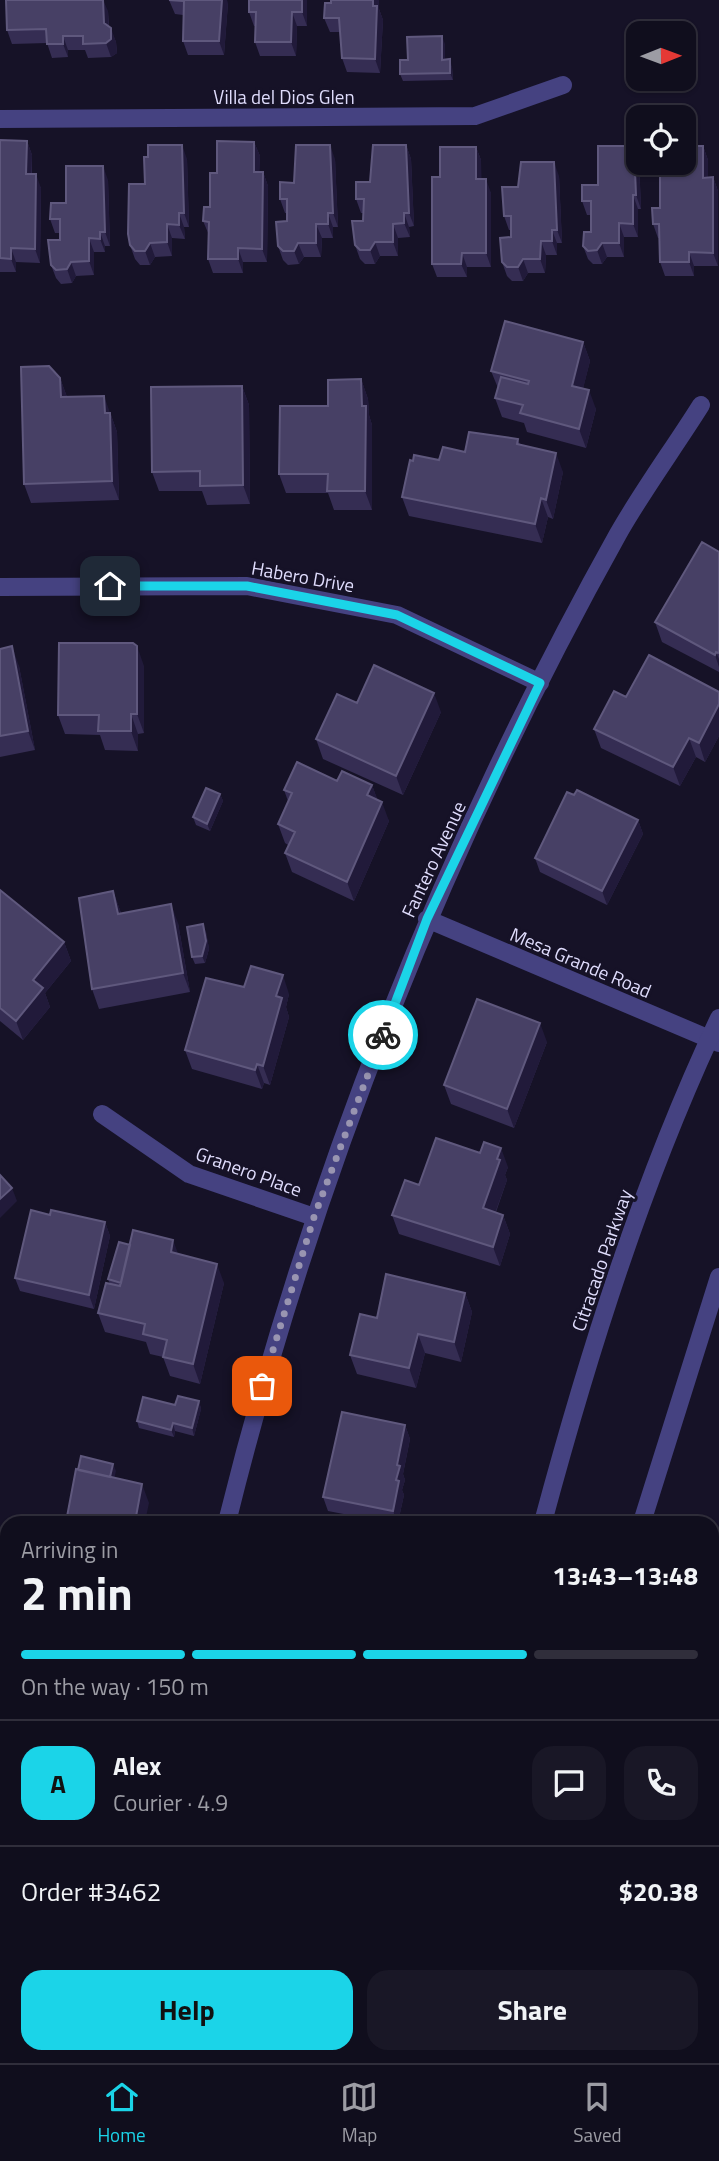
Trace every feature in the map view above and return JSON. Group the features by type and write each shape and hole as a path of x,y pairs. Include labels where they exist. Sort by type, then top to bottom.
{"street":[{"name":"Villa del Dios Glen","path":"0,120 475,116 564,85"},
{"name":"Fantero Avenue","path":"228,1516 255,1410 314,1217 427,919 540,683 620,532 701,405"},
{"name":"Habero Drive","path":"0,587 247,586 397,615 540,683"},
{"name":"Mesa Grande Road","path":"427,919 714,1041"},
{"name":"Citracado Parkway","path":"545,1516 577,1397 629,1238 714,1041 719,1018"},
{"name":"Granero Place","path":"102,1114 189,1174 314,1217"},
{"path":"644,1516 719,1277"}],"building":[{"path":"6,0 103,0 104,23 111,28 111,39 106,43 83,44 83,36 63,36 63,44 47,44 46,29 7,30"},
{"path":"169,0 222,0 219,41 183,41 184,1"},
{"path":"249,0 302,0 302,12 292,12 291,42 255,42 256,12 249,12"},
{"path":"331,0 373,0 373,6 377,6 375,59 342,58 339,18 324,18 325,3 331,3"},
{"path":"442,36 442,60 450,59 450,73 400,74 400,60 408,60 407,37"},
{"path":"0,140 27,141 26,174 36,174 35,249 11,248 11,259 0,258"},
{"path":"217,141 254,142 254,172 263,172 262,249 238,248 238,259 208,259 209,222 203,221 204,207 210,207 210,173 217,173"},
{"path":"148,145 182,145 184,213 179,213 179,225 167,224 167,242 150,243 145,251 135,251 130,245 128,234 129,184 145,184 144,157 148,157"},
{"path":"296,145 330,145 333,213 328,213 328,224 316,224 316,243 298,243 294,251 283,251 278,246 276,222 287,221 287,199 280,199 280,182 294,183"},
{"path":"373,145 406,145 409,213 404,213 404,223 393,224 393,242 375,242 370,250 360,250 355,245 352,221 363,221 364,199 356,199 356,182 370,182"},
{"path":"598,146 626,146 626,175 635,175 633,224 619,223 619,243 602,243 597,250 588,251 583,246 584,232 591,232 591,201 582,201 582,185 598,185"},
{"path":"696,146 703,146 703,178 713,177 713,253 689,252 689,262 660,262 659,224 653,224 652,208 660,208 660,176 696,175"},
{"path":"440,147 476,147 476,179 486,179 486,253 462,253 461,264 432,264 432,177 440,177"},
{"path":"521,162 554,162 557,230 552,230 552,241 541,241 540,259 523,259 518,267 507,267 502,262 500,238 511,237 511,216 504,216 502,187 518,187"},
{"path":"66,166 103,166 105,232 100,232 100,239 89,238 89,261 71,262 67,269 56,270 51,265 48,240 60,240 60,219 50,219 51,203 66,203"},
{"path":"505,321 583,342 572,386 589,390 579,429 520,413 523,405 495,398 501,377 528,384 529,381 491,371"},
{"path":"49,366 60,378 61,397 104,396 105,413 110,413 112,481 24,484 21,367"},
{"path":"361,379 362,406 366,406 365,491 327,491 328,474 279,474 280,406 328,406 328,380"},
{"path":"242,386 243,485 200,486 200,471 152,472 151,387"},
{"path":"469,432 518,439 517,444 556,453 546,500 541,498 535,524 402,497 410,460 413,461 414,455 439,460 443,447 465,452"},
{"path":"702,542 719,552 719,653 716,652 715,655 655,622"},
{"path":"59,643 133,643 137,646 137,714 131,714 131,731 98,731 99,715 58,715"},
{"path":"12,646 28,731 0,736 0,649"},
{"path":"649,655 719,692 719,704 699,743 689,738 673,767 594,729 614,691 626,697"},
{"path":"374,665 434,693 396,776 316,739 337,694 357,703"},
{"path":"297,762 337,781 342,771 372,785 367,795 382,802 347,882 285,853 295,832 278,824 292,793 284,790"},
{"path":"206,788 220,794 207,824 193,817"},
{"path":"577,790 638,820 602,891 535,858 567,792 574,795"},
{"path":"0,890 64,942 33,980 43,988 16,1021 0,1008"},
{"path":"113,891 118,914 171,904 183,973 92,989 79,898"},
{"path":"203,924 206,941 202,956 192,957 187,927"},
{"path":"251,966 283,975 276,996 282,998 263,1066 257,1064 255,1070 185,1050 206,978 244,987"},
{"path":"477,999 540,1023 507,1109 444,1085"},
{"path":"436,1138 480,1153 484,1142 501,1148 497,1159 500,1160 483,1208 503,1215 493,1247 392,1215 405,1180 419,1185"},
{"path":"0,1175 12,1188 0,1199"},
{"path":"31,1210 50,1215 51,1210 105,1222 89,1295 15,1278"},
{"path":"133,1230 173,1240 171,1252 217,1264 193,1364 163,1357 167,1340 143,1334 145,1324 98,1313 106,1283 120,1286"},
{"path":"119,1242 130,1245 121,1283 108,1279"},
{"path":"386,1274 465,1293 454,1342 418,1334 409,1368 350,1355 360,1314 377,1318"},
{"path":"178,1396 199,1401 192,1428 173,1423 171,1430 137,1421 143,1397 175,1405"},
{"path":"342,1412 405,1425 397,1465 400,1466 396,1480 399,1481 393,1511 323,1497"},
{"path":"81,1456 113,1464 110,1477 78,1470"},
{"path":"76,1469 142,1484 136,1516 67,1516"}],"way so far":[{"path":"262,1386 314,1217 383,1035"}],"route":[{"path":"110,586 247,586 397,615 540,683 427,919 383,1035"}]}
